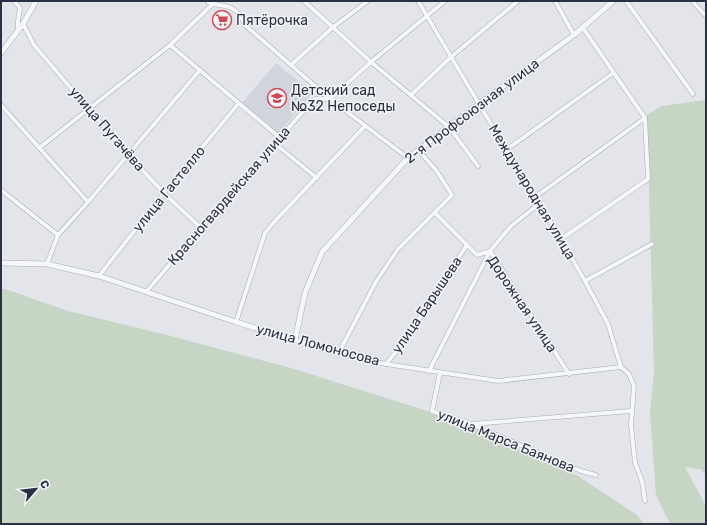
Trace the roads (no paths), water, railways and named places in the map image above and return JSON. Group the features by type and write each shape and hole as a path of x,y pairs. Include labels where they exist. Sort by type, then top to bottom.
{"street":[{"path":"14,1 20,8 18,29"},
{"path":"1,53 23,24 36,1"},
{"path":"304,1 371,62 449,127 478,166"},
{"path":"291,65 333,27 368,1"},
{"name":"Международная улица","path":"418,1 585,281 608,324 621,367"},
{"path":"330,99 371,62 445,1"},
{"path":"411,95 451,57 518,1"},
{"path":"555,1 574,35"},
{"name":"2-я Профсоюзная улица","path":"294,340 305,293 322,252 408,158 574,35 613,1"},
{"path":"626,1 693,94"},
{"path":"692,1 706,16"},
{"path":"39,148 170,44 212,2 229,6 242,16 245,25 330,99 408,158"},
{"name":"улица Пугачёва","path":"23,24 34,45 128,155 164,193 201,228"},
{"path":"561,239 648,179 645,118 583,28"},
{"path":"170,44 279,137"},
{"path":"47,264 58,235 88,202 200,70"},
{"path":"506,150 613,73"},
{"name":"Красногвардейская улица","path":"146,292 279,137 314,99 330,99"},
{"name":"улица Гастелло","path":"99,276 164,193 239,103"},
{"path":"1,105 88,202"},
{"path":"429,371 490,251 511,226 535,208 535,197 645,118"},
{"path":"236,322 265,233 365,126"},
{"path":"274,143 317,178"},
{"path":"338,354 381,274 398,249 452,195 436,170 418,150"},
{"path":"1,190 58,235"},
{"name":"Дорожная улица","path":"435,213 477,255 490,251 570,374"},
{"path":"585,281 652,244"},
{"name":"улица Барышева","path":"386,364 403,343 467,245"},
{"name":"улица Ломоносова","path":"1,263 47,264 99,276 236,322 338,354 386,364 498,381 621,367"},
{"path":"621,367 629,374 634,386 631,425 635,464 642,480 645,501"},
{"name":"улица Марса Баянова","path":"440,372 432,411 471,424 581,471 596,475"},
{"path":"471,424 631,411"}],"place":[{"name":"Пятёрочка","path":"222,20"},
{"name":"Детский сад №32 Непоседы","path":"277,98"}]}
